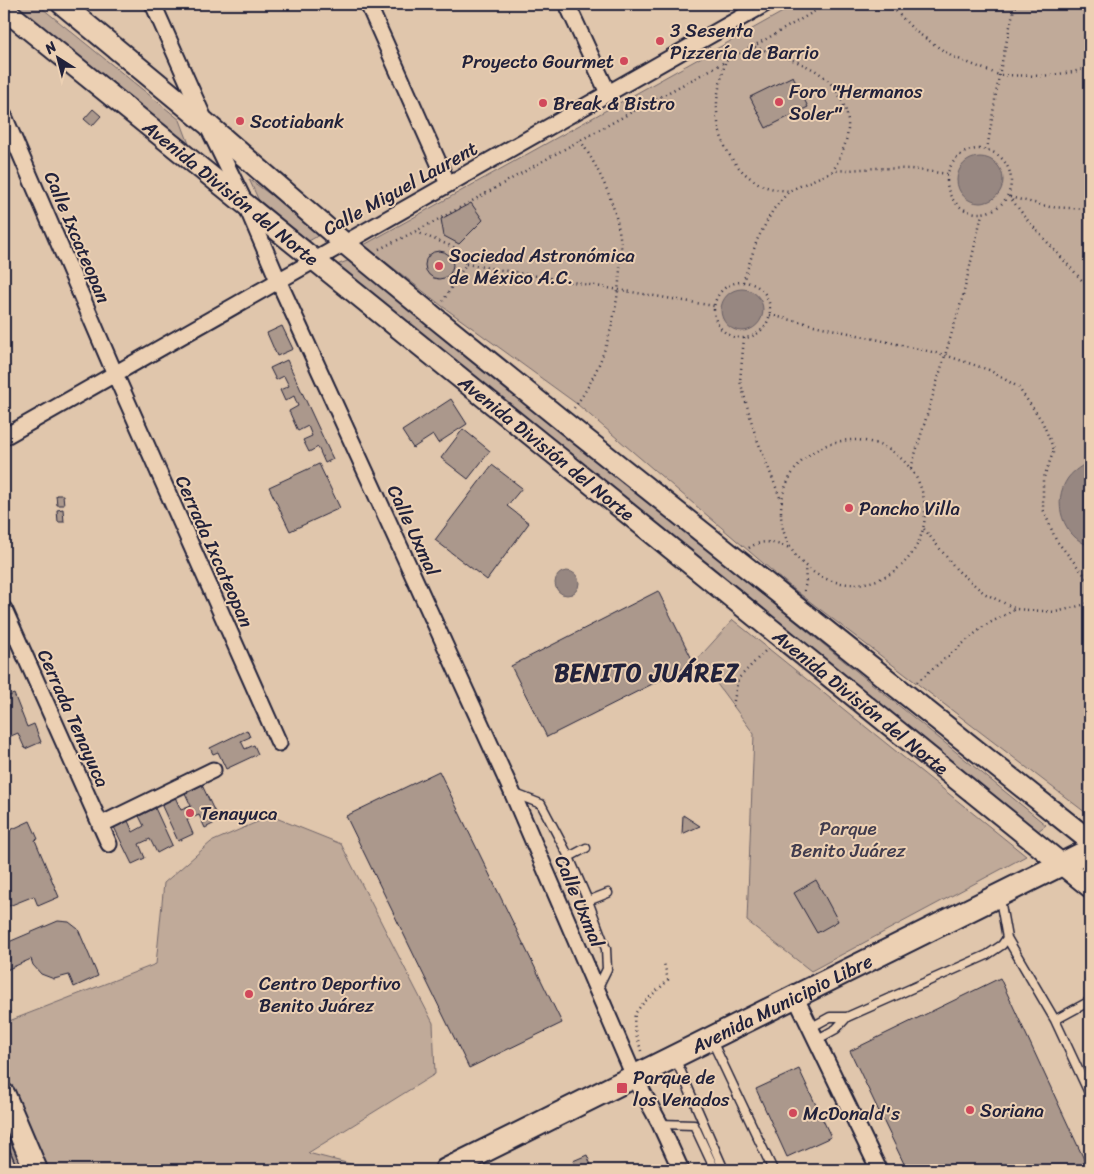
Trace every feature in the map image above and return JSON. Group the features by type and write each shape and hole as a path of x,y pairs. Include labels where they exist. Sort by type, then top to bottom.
{"main road":[{"name":"Avenida División del Norte","path":"62,4 206,123 343,242 434,317 1090,841"},
{"name":"Avenida División del Norte","path":"4,9 1090,887"},
{"name":"Avenida Municipio Libre","path":"456,1168 640,1073 796,998 1090,850"},
{"path":"4,1095 36,1170"}],"street":[{"name":"Calle Uxmal","path":"153,4 512,792 596,990 640,1073 681,1170"},
{"path":"368,4 448,184"},
{"path":"567,4 608,93"},
{"name":"Calle Miguel Laurent","path":"4,437 759,5"},
{"name":"Calle Ixcateopan","path":"4,116 115,374"},
{"name":"Cerrada Ixcateopan","path":"115,374 279,743"},
{"name":"Cerrada Tenayuca","path":"4,609 109,844"},
{"path":"100,824 213,770"},
{"path":"796,998 880,1170"}],"lane":[{"path":"512,792 541,804 569,857 588,901 606,949 607,969 596,990"},
{"path":"569,857 586,848"},
{"path":"588,901 608,893"},
{"path":"999,896 1007,938 1056,1020 1090,1095"},
{"path":"813,1034 836,1029 847,1017 987,955 1002,945 1007,938"},
{"path":"1056,1020 1090,1000"},
{"path":"813,1034 830,1017 847,1017"},
{"path":"711,1039 773,1170"},
{"path":"674,1056 724,1170"},
{"path":"4,1106 31,1170"},
{"path":"660,1124 694,1125 701,1118"},
{"path":"694,1125 715,1170"},
{"path":"4,1148 13,1170"}],"path":[{"path":"377,250 416,232 580,140 755,47 828,4"},
{"path":"889,4 915,31 951,56 999,75 1043,76 1073,72 1090,67"},
{"path":"987,150 999,75 1015,4"},
{"path":"755,47 817,72 832,85 841,98 849,115 849,127 843,152 833,171"},
{"path":"725,63 716,107 718,129 725,150 742,170 763,186 789,191"},
{"path":"564,422 597,371 609,337 619,290 621,246 612,203 594,161 580,140"},
{"path":"977,149 987,150 1003,159 1009,167 1012,185 1009,196 998,208 982,214 972,213 962,209 949,194 948,174 951,165 962,154 977,149"},
{"path":"743,282 757,240 773,210 789,191 833,171 877,168 911,169 948,174"},
{"path":"1009,196 1050,207 1090,209"},
{"path":"1009,196 1029,222 1090,289"},
{"path":"912,468 964,296 982,214"},
{"path":"416,232 456,248 466,264 714,306"},
{"path":"434,317 466,264"},
{"path":"743,282 761,288 767,296 770,305 770,315 767,324 761,331 753,336 736,338 721,330 716,323 714,306 721,291 727,286 743,282"},
{"path":"770,315 945,356 989,370 1018,387 1042,421 1054,450 1042,480 1043,509 1056,540 1090,582"},
{"path":"744,338 740,381 754,434 781,501"},
{"path":"847,439 872,441 894,451 912,468 922,486 926,508 924,529 914,552 897,570 875,581 851,584 827,580 806,567 790,548 781,526 781,501 788,478 803,458 824,445 847,439"},
{"path":"924,529 957,570 984,593 1016,609 1056,612 1090,603"},
{"path":"735,558 757,542 773,542 790,548"},
{"path":"798,609 806,582 806,567"},
{"path":"908,696 917,682 963,642 984,626 1016,609"},
{"path":"733,706 738,679 780,636"},
{"path":"640,1073 635,1015 643,1003 655,994 668,980 664,963"}],"green space":[{"path":"15,4 37,4 180,120 189,144"},
{"path":"797,4 1087,4 1090,12 1090,816 791,587 577,404 442,306 364,245"},
{"path":"249,179 323,233 307,242 260,203"},
{"path":"350,260 1046,825 1038,831 334,266"},
{"name":"Parque Benito Juárez","path":"733,620 1026,856 811,971 747,921 754,734 717,684 694,663"},
{"name":"Centro Deportivo Benito Juárez","path":"271,816 341,844 433,1023 435,1074 308,1153 358,1166 351,1170 30,1170 4,1116 4,1023 156,964 164,883 211,842"}],"shaded area":[{"path":"985,157 997,163 1002,171 1002,189 997,197 989,202 975,203 963,197 958,189 957,175 963,163 971,158"},
{"path":"746,289 754,292 760,298 763,310 760,322 754,328 738,331 730,328 724,322 721,306 724,298 730,292"},
{"path":"1090,461 1090,546 1073,535 1067,527 1062,518 1060,497 1068,478 1075,470"},
{"path":"567,571 575,575 579,583 575,591 567,595 559,591 555,583 559,575"}],"building":[{"name":"Foro \"Hermanos Soler\"","path":"793,76 808,107 766,128 750,97"},
{"path":"93,109 101,116 92,126 84,119"},
{"path":"471,203 483,220 459,244 444,236 441,219"},
{"name":"Sociedad Astronómica de México A.C.","path":"439,251 449,255 453,265 449,275 439,279 429,275 425,265 429,255"},
{"path":"282,326 293,349 277,356 267,333"},
{"path":"287,360 333,459 325,463 318,447 309,452 303,440 312,436 308,426 298,431 289,411 298,406 294,396 285,401 280,390 289,386 284,376 276,380 270,368"},
{"path":"451,399 467,424 438,443 433,435 413,448 402,431"},
{"path":"463,429 490,451 468,479 441,458"},
{"path":"319,464 340,508 290,531 269,487"},
{"path":"492,465 522,488 507,506 529,523 487,580 435,540"},
{"path":"56,495 63,495 64,505 57,505"},
{"path":"63,509 64,522 58,522 57,510"},
{"path":"658,591 694,663 547,737 511,666"},
{"path":"14,694 27,727 34,724 41,742 25,749 18,733 4,739 4,698"},
{"path":"247,730 250,737 241,741 245,749 254,745 258,754 226,769 218,752 213,754 210,748"},
{"path":"439,771 562,1023 469,1068 346,816"},
{"name":"Tenayuca","path":"202,785 219,821 205,828 199,815 187,820 193,834 178,841 161,804 175,797 181,810 191,806 185,793"},
{"path":"155,808 172,845 157,853 150,839 139,844 145,858 132,864 114,827 128,821 133,832 144,826 139,816"},
{"path":"683,815 700,826 682,834"},
{"path":"30,821 38,839 35,840 59,897 38,906 34,896 4,908 4,833"},
{"path":"816,880 838,921 817,933 794,893"},
{"path":"58,921 69,922 78,929 98,976 74,987 69,975 54,979 41,974 33,965 31,959 4,971 4,944"},
{"name":"Soriana","path":"1000,978 1089,1170 907,1170 850,1051"},
{"name":"McDonald's","path":"799,1069 831,1137 787,1157 756,1089"},
{"path":"4,1104 32,1170 12,1170 4,1151"},
{"path":"587,1155 593,1170 577,1170 573,1161"}],"place":[{"name":"3 Sesenta Pizzería de Barrio","path":"660,41"},
{"name":"Proyecto Gourmet","path":"624,61"},
{"name":"Foro \"Hermanos Soler\"","path":"779,102"},
{"name":"Break & Bistro","path":"543,103"},
{"name":"Scotiabank","path":"240,121"},
{"name":"Sociedad Astronómica de México A.C.","path":"439,266"},
{"name":"Pancho Villa","path":"849,508"},
{"name":"Tenayuca","path":"190,813"},
{"name":"Centro Deportivo Benito Juárez","path":"249,994"},
{"name":"Parque de los Venados","path":"622,1088"},
{"name":"Soriana","path":"970,1110"},
{"name":"McDonald's","path":"793,1113"}],"district":[{"name":"BENITO JUÁREZ","path":"647,673"}]}
